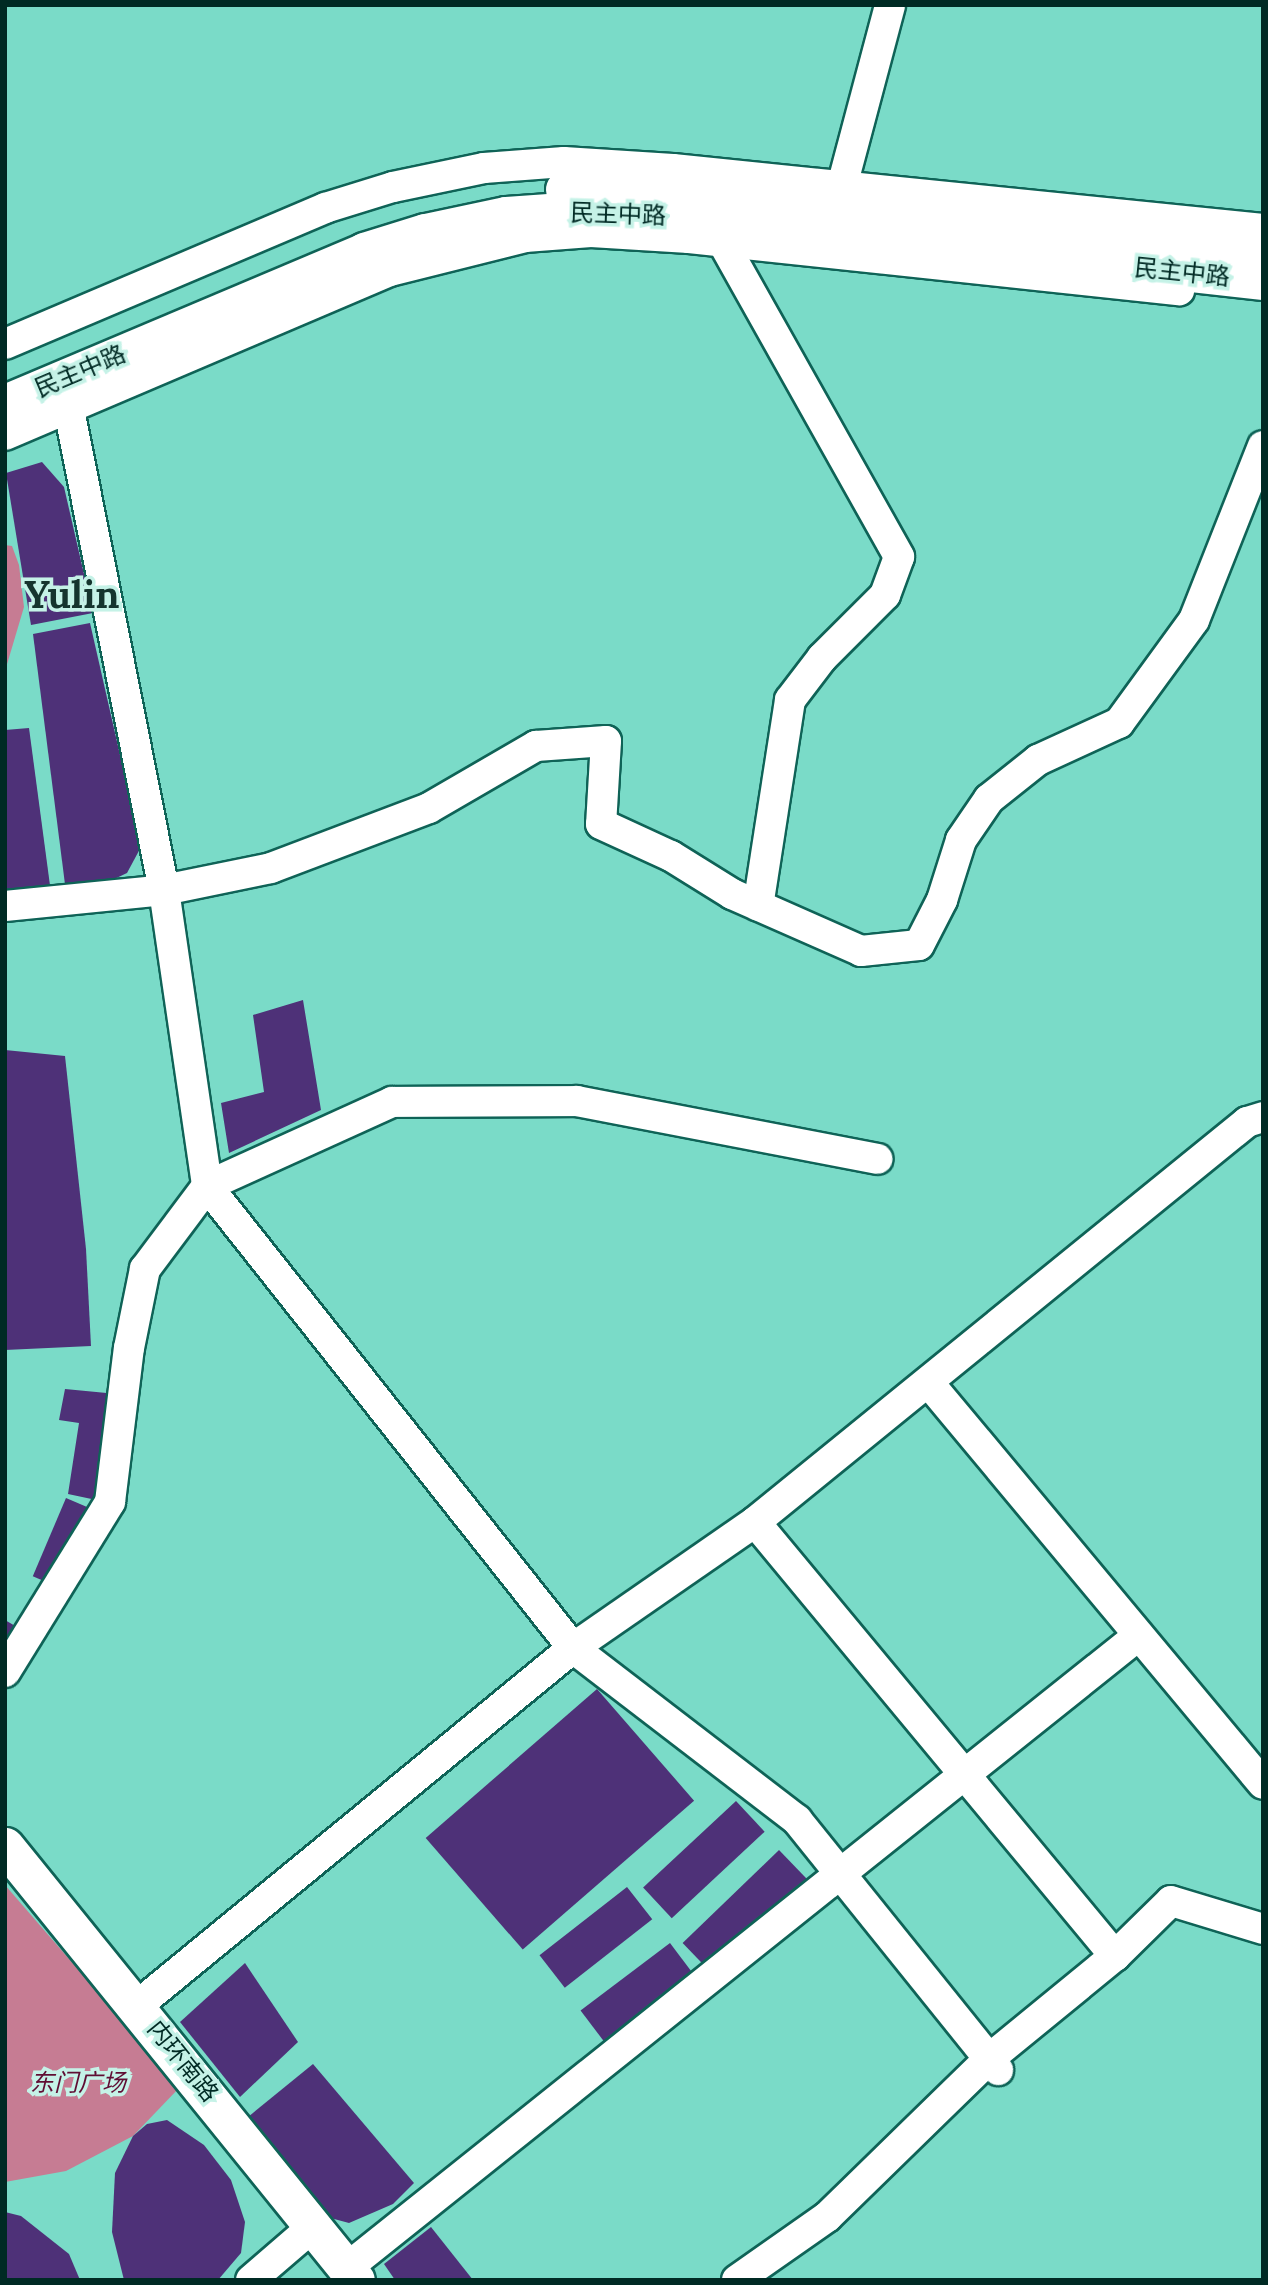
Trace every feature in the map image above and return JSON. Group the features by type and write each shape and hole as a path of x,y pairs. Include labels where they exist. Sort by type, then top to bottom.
{"main road":[{"name":"民主中路","path":"5,376 333,240 431,205 509,192 636,186 1263,251"},
{"name":"民主中路","path":"5,403 65,394 363,251 506,215 577,210 678,216 1263,281"},
{"name":"内环南路","path":"5,1846 138,2005 352,2274"}],"street":[{"path":"842,186 890,5"},
{"path":"5,344 325,208 393,187 484,168 565,162 842,186 1263,229"},
{"path":"5,435 65,394 390,271 448,253 525,237 591,232 722,241 1263,299"},
{"path":"722,241 899,556 885,595 822,657 790,700 758,906"},
{"path":"65,394 164,890 207,1186 573,1647 797,1820 993,2064"},
{"path":"5,906 164,890 271,868 429,808 537,746 606,741 601,824 671,856 758,906 861,951 919,945 942,900 961,840 989,799 1038,760 1119,723 1194,620 1263,446"},
{"path":"5,1672 110,1502 129,1348 145,1269 207,1186 392,1102 577,1101 877,1159"},
{"path":"138,2005 573,1647 755,1522 1247,1122 1263,1117"},
{"path":"928,1382 1263,1784"},
{"path":"755,1522 1115,1956"},
{"path":"352,2274 1139,1635"},
{"path":"737,2280 827,2217 1115,1956 1171,1901 1263,1928"},
{"path":"251,2280 315,2225"}],"green space":[{"path":"5,545 12,546 19,565 24,607 5,671"},
{"name":"东门广场","path":"5,1885 180,2087 133,2136 66,2171 5,2182"}],"building":[{"path":"42,462 64,487 93,613 31,625 6,473"},
{"path":"90,623 141,847 127,873 89,891 66,892 33,634"},
{"path":"29,728 51,893 5,896 5,730"},
{"path":"303,1000 321,1110 229,1153 221,1103 264,1092 253,1015"},
{"path":"5,1050 65,1056 86,1249 91,1346 5,1350"},
{"path":"65,1389 117,1394 101,1501 68,1494 79,1423 59,1420"},
{"path":"66,1498 96,1511 63,1589 33,1576"},
{"path":"5,1620 22,1630 5,1658"},
{"path":"597,1689 694,1801 523,1950 426,1838"},
{"path":"736,1801 765,1832 672,1918 643,1888"},
{"path":"779,1850 809,1881 712,1974 683,1943"},
{"path":"627,1887 652,1919 565,1988 540,1955"},
{"path":"670,1943 694,1975 605,2042 581,2010"},
{"path":"245,1963 298,2042 240,2097 180,2022"},
{"path":"313,2064 414,2183 393,2204 349,2223 323,2216 248,2117"},
{"path":"167,2120 204,2145 231,2180 245,2222 241,2253 218,2280 124,2280 112,2232 115,2173 133,2136 147,2124"},
{"path":"5,2212 21,2216 69,2254 80,2280 5,2280"},
{"path":"431,2227 473,2280 395,2280 384,2264"}],"district":[{"name":"Yulin","path":"72,595"}]}
